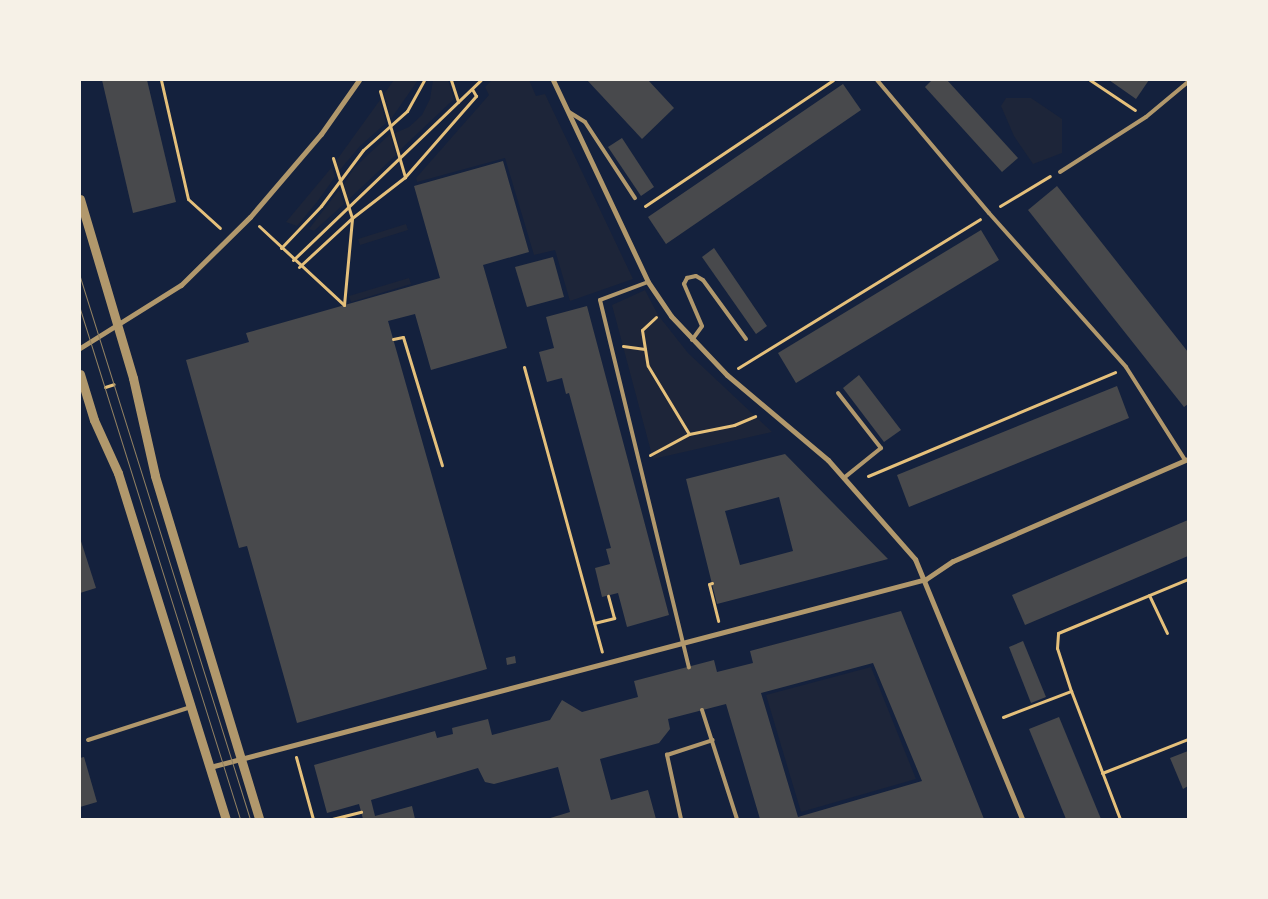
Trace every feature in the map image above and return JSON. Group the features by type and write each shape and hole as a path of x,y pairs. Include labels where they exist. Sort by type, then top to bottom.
{"street":[{"path":"80,348 180,285 230,237 250,217 321,134 359,80"},
{"path":"553,80 648,282 666,308 692,340 727,375 851,483 915,559 926,579 1022,819"},
{"path":"80,199 142,412 155,476 259,819"},
{"path":"80,374 94,420 118,473 226,819"},
{"path":"210,767 605,665 926,579 952,561 1186,460"}],"lane":[{"path":"877,80 989,214 1126,367 1186,460"},
{"path":"1060,172 1146,117 1188,82"},
{"path":"567,110 585,122 635,198"},
{"path":"692,340 702,326 684,284 687,278 696,276 702,280 746,339"},
{"path":"648,282 600,300 689,666"},
{"path":"838,392 881,448 845,478"},
{"path":"88,740 191,707"},
{"path":"702,710 737,819"},
{"path":"681,819 667,754 713,740"}],"path":[{"path":"161,80 188,199 230,237"},
{"path":"281,248 303,228 363,150 406,111 424,80"},
{"path":"451,80 458,102"},
{"path":"293,260 481,80"},
{"path":"656,199 833,80"},
{"path":"1090,80 1146,117"},
{"path":"299,266 352,218 405,177 476,96 472,89"},
{"path":"380,91 405,177"},
{"path":"250,217 299,266 344,305 352,218 333,158"},
{"path":"727,375 1041,180 1060,172"},
{"path":"666,308 642,330 648,366 689,434"},
{"path":"393,339 403,337 442,465"},
{"path":"611,345 645,349"},
{"path":"524,367 605,665"},
{"path":"851,483 1126,367"},
{"path":"105,387 114,384"},
{"path":"639,460 689,434 734,425 756,415 763,406"},
{"path":"1120,819 1071,691 1057,648 1058,633 1188,579"},
{"path":"712,583 709,584 722,634"},
{"path":"1149,595 1167,633"},
{"path":"594,623 614,618 608,596"},
{"path":"1003,717 1071,691"},
{"path":"1102,773 1188,739"},
{"path":"292,746 313,819"},
{"path":"332,819 361,812"}],"shaded area":[{"path":"394,80 418,80 391,119 384,94"},
{"path":"433,80 448,80 454,99 400,150 395,133 409,127 422,115 430,99"},
{"path":"492,80 529,80 536,96 545,94 633,279 570,301 555,250 534,255 505,158 417,182 416,178 489,95 485,87"},
{"path":"1006,98 1031,98 1062,119 1062,153 1033,164 1014,136 1001,106"},
{"path":"380,100 386,123 360,146 339,171 336,161"},
{"path":"390,134 396,155 348,200 344,184 354,168"},
{"path":"332,167 335,177 297,226 286,222"},
{"path":"339,190 344,204 314,231 309,229"},
{"path":"406,224 408,230 360,245 358,239"},
{"path":"409,278 411,284 351,302 349,296"},
{"path":"645,290 658,315 688,353 772,432 653,459 612,305"},
{"path":"871,667 916,779 801,812 766,695"}],"building":[{"path":"102,80 147,80 176,202 133,213"},
{"path":"587,80 648,80 674,108 642,139"},
{"path":"932,80 947,80 1018,158 1002,172 925,87"},
{"path":"1109,80 1149,80 1136,99"},
{"path":"843,84 861,110 666,244 648,217"},
{"path":"622,138 654,187 641,196 608,147"},
{"path":"503,161 529,252 483,265 507,348 431,370 415,314 388,321 487,669 297,723 247,546 239,548 186,360 249,342 246,333 440,278 414,186"},
{"path":"1057,186 1188,352 1188,404 1184,407 1028,210"},
{"path":"981,230 999,260 796,383 778,353"},
{"path":"714,248 767,326 756,334 702,257"},
{"path":"553,257 564,297 527,307 515,267"},
{"path":"587,306 669,615 627,627 618,593 602,597 595,568 610,564 606,549 611,548 569,393 566,394 562,378 547,382 539,352 554,348 546,317"},
{"path":"859,375 901,430 884,442 843,388"},
{"path":"1117,386 1129,418 909,507 897,475"},
{"path":"785,454 888,559 717,604 686,479","holes":["779,497 793,551 740,565 725,511"]},
{"path":"1188,520 1188,556 1025,625 1012,595"},
{"path":"80,538 96,588 80,593"},
{"path":"901,611 984,819 760,819 726,704 668,719 670,729 659,743 600,759 611,800 648,790 656,819 547,819 570,812 558,767 494,784 485,782 478,768 371,800 375,816 412,806 415,819 363,819 359,804 327,813 314,765 435,731 437,738 453,734 452,728 488,719 492,735 550,720 562,700 582,712 638,697 634,681 714,660 717,672 753,663 750,651","holes":["873,663 922,781 798,817 761,693"]},
{"path":"1023,641 1046,697 1031,703 1009,647"},
{"path":"515,656 516,663 507,665 506,658"},
{"path":"1059,717 1101,819 1066,819 1029,729"},
{"path":"1188,751 1188,786 1183,789 1170,758"},
{"path":"84,757 97,802 80,807 80,758"}],"tram line":[{"path":"80,277 250,819"},
{"path":"80,309 240,819"}]}
